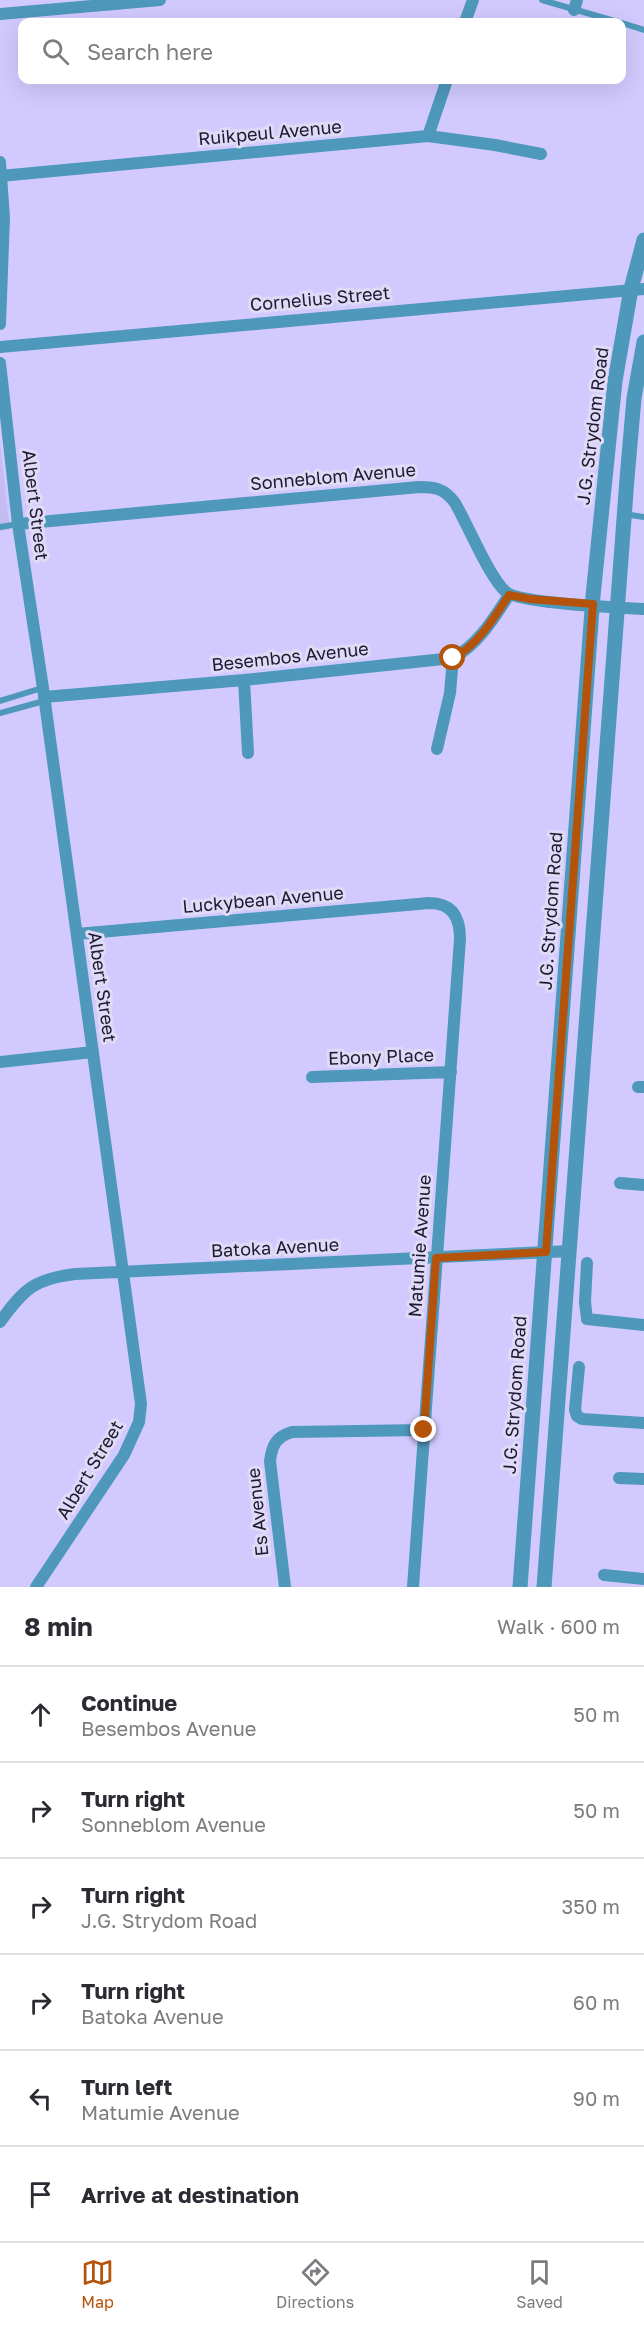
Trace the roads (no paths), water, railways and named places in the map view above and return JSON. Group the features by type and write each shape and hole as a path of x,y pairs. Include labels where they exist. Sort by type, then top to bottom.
{"street":[{"path":"0,14 160,0"},
{"path":"466,18 473,0"},
{"path":"428,136 446,84"},
{"name":"Ruikpeul Avenue","path":"1,176 428,136 541,154"},
{"path":"0,162 4,218 0,324"},
{"name":"J.G. Strydom Road","path":"520,1587 593,604 612,410 638,289 644,240"},
{"name":"Cornelius Street","path":"0,347 638,289"},
{"name":"J.G. Strydom Road","path":"544,1587 633,398 644,342"},
{"name":"Albert Street","path":"0,363 18,524 44,695 141,1404 140,1422 115,1470 42,1585"},
{"name":"Sonneblom Avenue","path":"18,524 419,487 436,488 444,491 455,503 497,581 509,595"},
{"path":"437,749 450,693 453,658 466,650 488,626 509,595 530,599 644,609"},
{"name":"Besembos Avenue","path":"44,695 244,680 453,658"},
{"path":"244,680 248,753"},
{"name":"Luckybean Avenue","path":"76,934 429,903 445,905 451,909"},
{"name":"Matumie Avenue","path":"412,1587 460,930 457,917 451,909"},
{"path":"0,1062 93,1052"},
{"name":"Ebony Place","path":"312,1077 451,1072"},
{"path":"620,1183 644,1185"},
{"name":"Batoka Avenue","path":"0,1322 26,1290 42,1280 75,1274 570,1251"},
{"path":"587,1263 586,1319 644,1325"},
{"path":"579,1367 575,1410 577,1416 582,1419 644,1422"},
{"name":"Es Avenue","path":"285,1587 270,1461 271,1449 276,1440 292,1432 424,1430"},
{"path":"619,1478 644,1479"},
{"path":"604,1575 644,1579"}],"lane":[{"path":"542,0 576,5 608,18"},
{"path":"626,25 644,30"},
{"path":"624,514 644,517"},
{"path":"0,527 18,524"},
{"path":"0,701 44,695"},
{"path":"0,713 44,695"}]}
